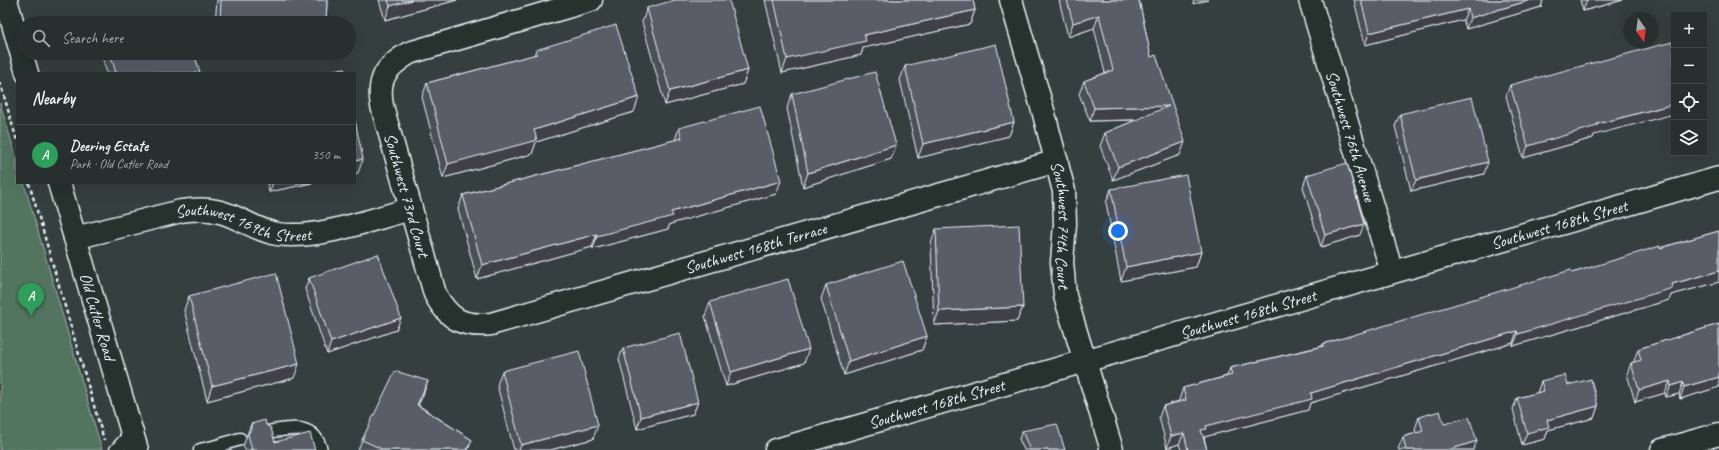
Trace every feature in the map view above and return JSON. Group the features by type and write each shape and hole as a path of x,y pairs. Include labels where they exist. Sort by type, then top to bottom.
{"street":[{"path":"6,0 16,35"},
{"name":"Southwest 73rd Court","path":"454,319 443,308 435,294 380,96 380,86 389,67 409,53 591,0"},
{"name":"Southwest 74th Court","path":"1012,0 1057,161 1066,206 1062,262 1069,313 1112,450"},
{"name":"Southwest 76th Avenue","path":"1310,0 1392,272"},
{"path":"23,60 27,72"},
{"name":"Southwest 168th Terrace","path":"454,319 471,324 492,324 1057,161"},
{"name":"Southwest 168th Street","path":"781,449 1719,178"},
{"name":"Old Cutler Road","path":"59,184 134,441"},
{"name":"Southwest 169th Street","path":"75,238 181,211 196,209 220,212 262,230 290,235 325,231 411,209"},
{"path":"1662,450 1719,434"}],"lane":[{"path":"268,432 289,428 307,430 316,437 321,450"},
{"path":"200,450 218,448 240,439"},
{"path":"116,450 134,441"}],"path":[{"path":"0,82 16,138"},
{"path":"29,184 105,443"}],"green space":[{"path":"0,103 16,157 16,184 24,184 102,450 0,450"}],"building":[{"path":"221,0 327,0 326,16 220,16"},
{"path":"388,0 412,0 390,6"},
{"path":"675,0 729,0 748,70 670,91 647,8"},
{"path":"774,0 973,0 975,10 864,35 866,41 787,59"},
{"path":"1067,0 1139,0 1151,57 1156,55 1185,142 1118,167 1105,133 1169,106 1094,108 1084,81 1113,70 1099,15 1073,23"},
{"path":"1361,0 1531,0 1470,18 1468,9 1369,33"},
{"path":"616,25 639,97 534,130 537,140 448,164 427,83 537,54 536,50"},
{"path":"1671,42 1671,105 1597,124 1597,126 1528,146 1510,85 1649,48 1659,48 1659,45"},
{"path":"996,44 1014,122 923,144 905,66"},
{"path":"112,60 196,60 200,72 116,72"},
{"path":"344,68 345,72 325,72"},
{"path":"875,72 896,145 808,173 792,94"},
{"path":"1472,97 1488,162 1416,180 1400,114"},
{"path":"760,106 781,181 671,212 673,216 597,236 597,234 482,265 463,195 682,138 679,128"},
{"path":"356,125 363,159 356,161"},
{"path":"1347,163 1364,224 1325,235 1307,175"},
{"path":"1186,175 1201,252 1126,267 1111,189"},
{"path":"1019,225 1023,307 939,311 936,229"},
{"path":"1719,231 1719,271 1672,284 1673,288 1518,334 1517,331 1311,393 1312,399 1206,426 1207,429 1201,430 1207,450 1188,450 1184,433 1171,436 1163,406 1186,400 1183,388 1232,375 1230,368 1324,346 1323,344 1571,270 1572,273 1660,246 1660,248"},
{"path":"378,254 401,318 331,342 309,278"},
{"path":"903,261 927,336 849,361 826,285"},
{"path":"276,273 299,364 212,386 189,296"},
{"path":"788,279 809,349 731,372 710,302"},
{"path":"1719,324 1719,377 1684,387 1683,382 1671,386 1670,381 1639,390 1631,363 1641,360 1638,349"},
{"path":"680,333 698,402 641,417 623,348"},
{"path":"579,351 598,425 521,445 502,371"},
{"path":"395,371 428,381 417,405 472,440 467,450 384,450 362,440"},
{"path":"1565,375 1568,385 1591,379 1598,406 1547,420 1549,427 1527,433 1517,398 1544,391 1541,381"},
{"path":"1440,411 1444,424 1469,417 1477,441 1448,450 1406,450 1403,437 1423,431 1419,417"},
{"path":"265,420 266,425 271,428 275,442 310,433 315,450 252,450 248,434 251,429 251,424"},
{"path":"1057,424 1065,450 1030,450 1022,431"}],"place":[{"name":"Deering Estate","path":"31,316"}]}
